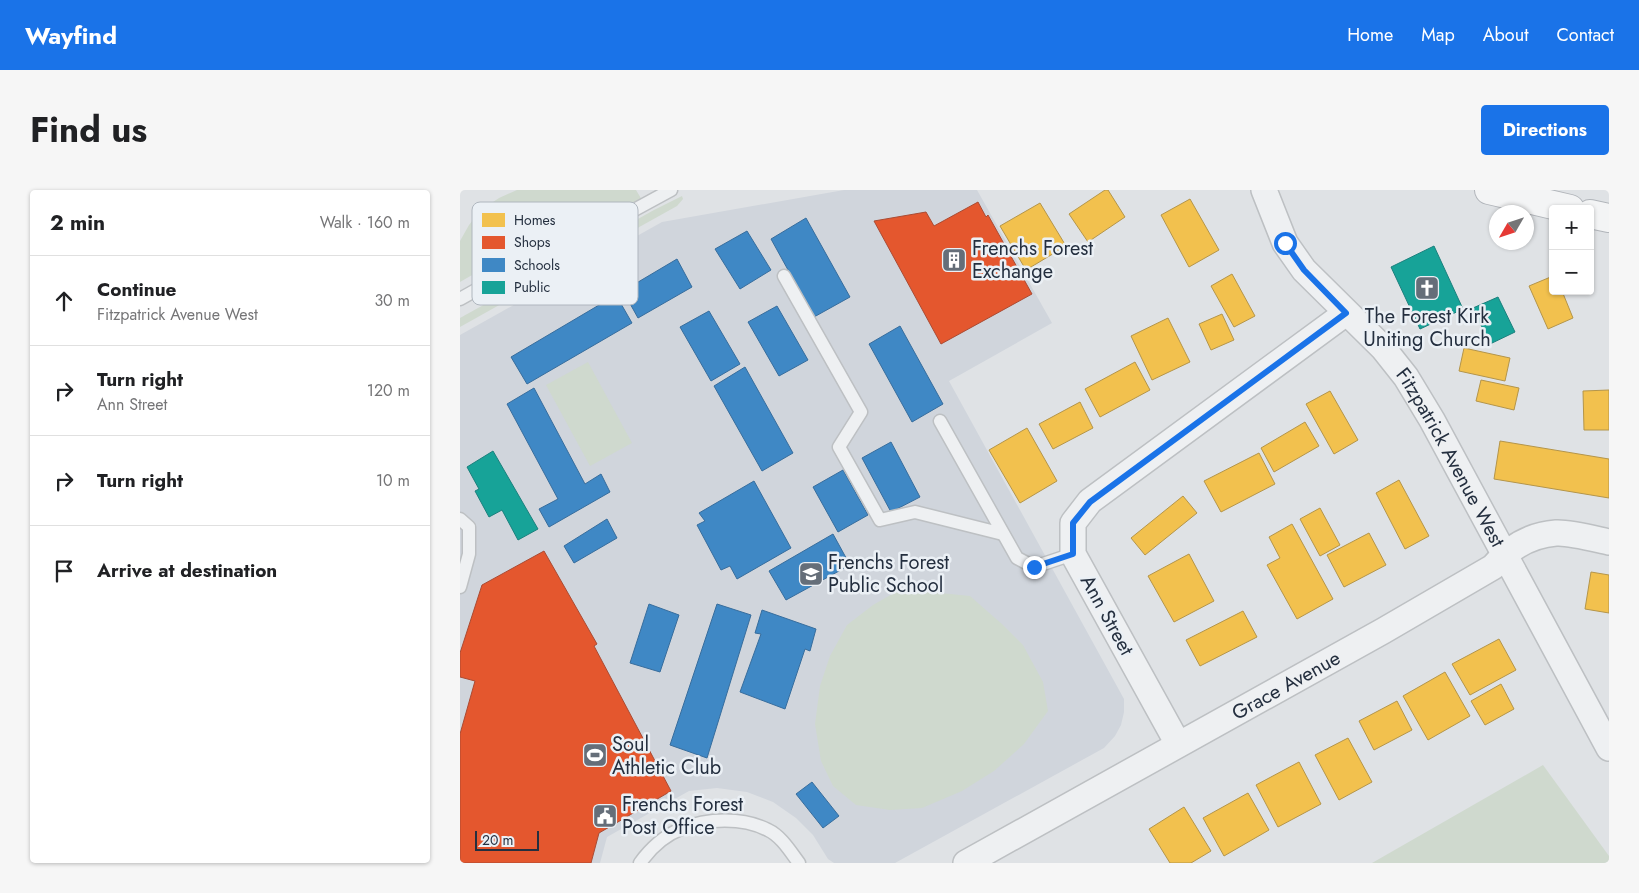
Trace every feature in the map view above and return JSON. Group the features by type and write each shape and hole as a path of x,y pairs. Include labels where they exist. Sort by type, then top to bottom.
{"highway":[{"path":"1489,190 1553,205"},
{"path":"1594,215 1609,218"}],"street":[{"name":"Fitzpatrick Avenue West","path":"1264,190 1285,243 1304,270 1383,348 1406,377 1432,420 1609,748"},
{"name":"Ann Street","path":"1178,744 1073,554 1073,523 1090,502 1346,313"},
{"name":"Grace Avenue","path":"966,863 1382,631 1493,567 1504,555 1532,538 1557,533 1609,542"}],"lane":[{"path":"638,208 671,190"},
{"path":"784,276 861,412 839,447 880,520 915,512 1003,534"},
{"path":"460,299 472,292"},
{"path":"940,421 1017,558 1034,567 1073,554"},
{"path":"460,519 469,527 469,554 460,587"},
{"path":"640,863 663,840 680,829 705,822 728,821 746,822 769,830 784,842 799,863"}],"shaded area":[{"path":"517,190 636,190 642,200 638,202 493,202"},
{"name":"Frenchs Forest Public School","path":"844,190 977,190 1052,323 949,381 1124,699 1121,725 1115,736 1104,748 895,863 834,863 828,859 813,835 796,818 773,802 747,792 717,788 689,791 607,837 600,863 460,863 460,335 514,305 638,305 638,235 662,222"},
{"path":"682,196 683,199 677,206 638,228 638,219"},
{"path":"472,221 472,275 460,282 460,241"},
{"path":"483,305 499,305 460,327 460,318"},
{"path":"588,362 632,443 590,466 546,385"},
{"path":"901,589 970,596 1023,645 1043,682 1048,711 1024,744 994,771 962,791 922,808 890,810 856,805 833,786 821,761 815,724 820,686 830,656 847,625 873,605"},
{"path":"1543,765 1609,856 1609,863 1372,863"}],"building: Homes":[{"path":"1105,190 1108,190 1125,217 1088,242 1069,214"},
{"path":"1190,199 1219,250 1189,267 1161,215"},
{"path":"1040,203 1066,246 1026,270 1000,226"},
{"path":"1232,274 1255,316 1234,327 1211,286"},
{"path":"1549,278 1549,295 1564,295 1573,318 1548,329 1529,286"},
{"path":"1222,314 1234,340 1211,350 1199,324"},
{"path":"1168,318 1190,362 1152,380 1131,336"},
{"path":"1464,348 1510,358 1505,381 1459,371"},
{"path":"1135,362 1150,390 1100,417 1085,389"},
{"path":"1481,380 1519,388 1514,410 1476,401"},
{"path":"1609,390 1609,430 1584,430 1583,391"},
{"path":"1330,391 1358,440 1334,454 1306,404"},
{"path":"1080,402 1093,428 1053,449 1039,424"},
{"path":"1305,422 1319,446 1274,472 1261,448"},
{"path":"1027,428 1057,481 1020,503 989,450"},
{"path":"1500,441 1609,459 1609,498 1494,479"},
{"path":"1259,453 1275,484 1221,512 1204,481"},
{"path":"1399,480 1429,536 1405,549 1376,493"},
{"path":"1183,496 1197,513 1145,555 1131,538"},
{"path":"1320,508 1340,545 1320,556 1300,519"},
{"path":"1292,524 1333,599 1297,619 1267,565 1280,558 1269,537"},
{"path":"1369,533 1386,565 1344,587 1327,555"},
{"path":"1189,554 1214,601 1174,622 1148,576"},
{"path":"1591,572 1609,575 1609,613 1585,609"},
{"path":"1243,611 1257,637 1200,666 1186,640"},
{"path":"1499,639 1516,670 1470,695 1452,664"},
{"path":"1445,672 1470,716 1428,740 1403,696"},
{"path":"1501,684 1514,709 1485,725 1471,701"},
{"path":"1397,701 1412,730 1374,750 1359,721"},
{"path":"1348,738 1372,782 1339,800 1315,755"},
{"path":"1299,762 1321,804 1278,827 1256,785"},
{"path":"1248,793 1269,830 1224,856 1203,818"},
{"path":"1184,807 1211,851 1191,863 1170,863 1149,829"}],"building: Shops":[{"name":"Frenchs Forest Exchange","path":"978,202 986,217 988,215 1032,294 941,344 874,221 926,212 934,226"},
{"path":"544,551 597,644 594,646 671,791 599,833 591,863 460,863 460,734 475,681 460,677 460,653 482,585"}],"building: Schools":[{"path":"806,218 850,297 814,317 771,239"},
{"path":"747,231 771,270 740,289 715,249"},
{"path":"677,259 692,287 638,318 631,305 638,305 638,282"},
{"path":"599,305 622,305 632,323 527,384 511,357"},
{"path":"777,306 808,360 779,376 748,322"},
{"path":"709,311 740,364 711,381 680,327"},
{"path":"900,326 943,404 912,422 869,344"},
{"path":"745,367 793,453 762,471 714,386"},
{"path":"534,388 585,484 601,474 610,492 549,527 539,509 558,499 507,404"},
{"path":"891,442 920,497 891,512 862,458"},
{"path":"843,470 868,515 838,532 813,487"},
{"path":"754,481 791,548 737,579 730,566 721,570 697,525 705,521 699,513"},
{"path":"607,519 617,538 574,563 564,546"},
{"path":"833,534 850,565 786,600 769,571"},
{"path":"649,604 679,615 660,672 630,663"},
{"path":"717,604 751,615 707,758 670,745"},
{"path":"762,610 816,629 810,651 805,649 785,709 740,692 761,634 755,633"},
{"path":"812,782 839,816 823,828 796,794"}],"building: Public":[{"name":"The Forest Kirk Uniting Church","path":"1434,246 1463,309 1420,329 1391,267"},
{"path":"1498,297 1515,332 1490,344 1473,308"},
{"path":"493,451 538,529 518,540 502,510 489,517 475,491 479,489 467,467"}],"place":[{"name":"Frenchs Forest Exchange","path":"954,260"},
{"name":"The Forest Kirk Uniting Church","path":"1427,288"},
{"name":"Frenchs Forest Public School","path":"811,574"},
{"name":"Soul Athletic Club","path":"595,755"},
{"name":"Frenchs Forest Post Office","path":"605,816"}],"route":[{"path":"1034,567 1073,554 1073,523 1090,502 1346,313 1304,270 1285,243"}]}
